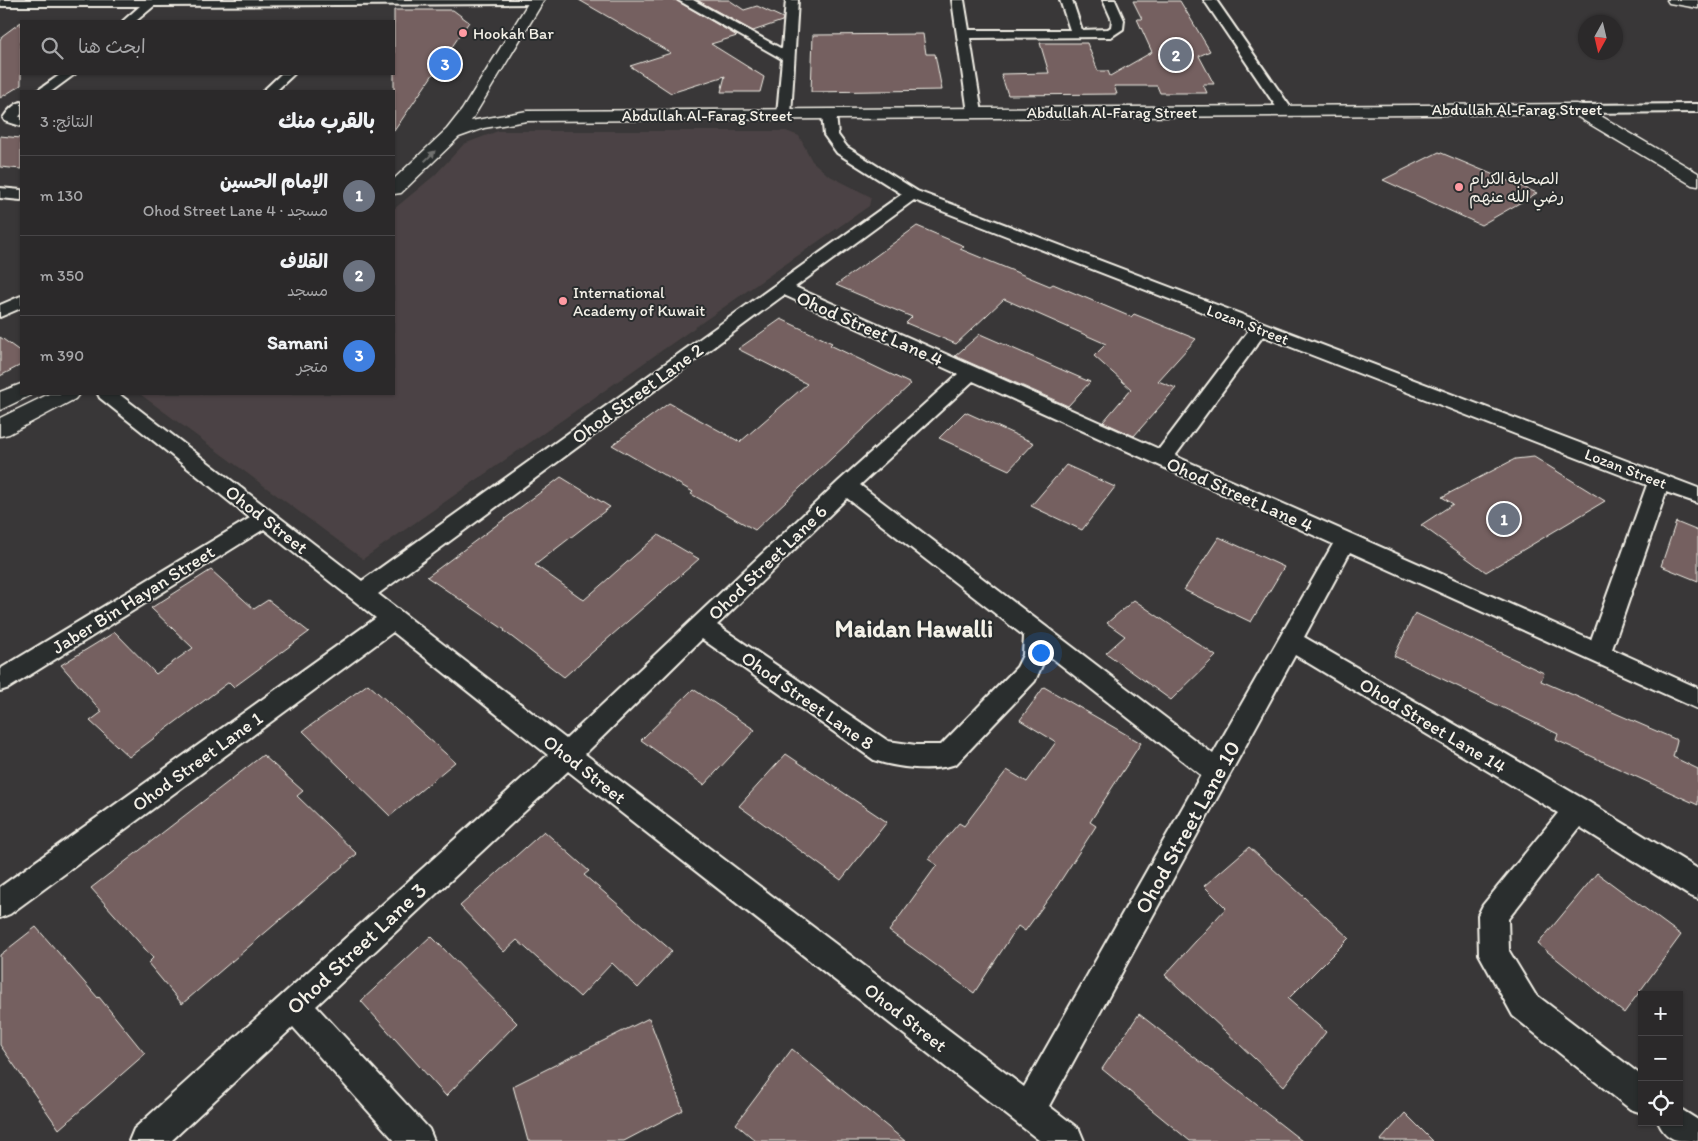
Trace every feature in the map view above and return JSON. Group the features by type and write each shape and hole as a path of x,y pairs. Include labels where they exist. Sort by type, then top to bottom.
{"main road":[{"path":"507,17 516,0"},
{"path":"395,188 453,133 478,97 537,0"},
{"path":"1674,0 1698,3"},
{"path":"1682,0 1698,3"},
{"name":"Abdullah Al-Farag Street","path":"478,97 503,110 527,116"},
{"name":"Abdullah Al-Farag Street","path":"453,133 488,122 527,116 1576,109"},
{"path":"1576,109 1698,181"},
{"path":"395,169 437,127"},
{"path":"0,402 20,392"},
{"path":"0,428 65,395"}],"street":[{"path":"4,5 43,2 537,0"},
{"path":"684,0 788,58"},
{"path":"784,115 792,0"},
{"path":"958,0 975,113"},
{"path":"1066,0 1078,34"},
{"path":"963,34 1111,33 1117,29 1118,20 1109,0"},
{"path":"1210,0 1286,111"},
{"path":"333,15 342,2"},
{"path":"130,20 150,3"},
{"path":"44,90 67,75"},
{"path":"270,90 287,75"},
{"path":"20,107 10,118 20,122"},
{"name":"Abdullah Al-Farag Street","path":"1576,109 1698,108"},
{"name":"Lozan Street","path":"830,114 831,135 842,150 912,194 1698,496"},
{"path":"0,193 20,195"},
{"name":"Ohod Street Lane 2","path":"362,593 912,194"},
{"name":"Ohod Street Lane 4","path":"782,288 1698,699"},
{"path":"0,312 20,302"},
{"path":"1162,459 1260,328"},
{"name":"Ohod Street Lane 6","path":"567,755 846,486 970,373"},
{"name":"Ohod Street","path":"108,395 567,755 1067,1141"},
{"path":"1598,654 1659,480"},
{"path":"846,486 1036,635 1217,772"},
{"name":"Jaber Bin Hayan Street","path":"0,681 266,518"},
{"name":"Ohod Street Lane 10","path":"1028,1112 1345,542"},
{"name":"Ohod Street Lane 1","path":"0,904 394,619"},
{"name":"Ohod Street Lane 8","path":"701,626 883,752 916,756 947,756 1026,674 1035,655 1036,635"},
{"name":"Ohod Street Lane 14","path":"1290,640 1698,885"},
{"name":"Ohod Street Lane 3","path":"146,1141 567,755"},
{"path":"1576,810 1493,915 1494,954 1524,1005 1638,1094"},
{"path":"294,1005 417,1141"},
{"path":"1679,1126 1698,1141"}],"shaded area":[{"name":"International Academy of Kuwait","path":"498,131 786,131 799,136 812,161 828,175 871,197 869,206 363,559 141,395 395,395 395,208 435,175 464,144"}],"building":[{"path":"579,0 676,0 737,36 711,44 764,77 760,92 721,92 725,76 671,93 630,66 671,53"},
{"path":"697,0 729,0 744,10 757,6 783,18 782,21 753,31"},
{"path":"1133,1 1180,1 1210,51 1199,56 1214,84 1203,84 1207,93 1160,93 1157,86 1114,86 1117,94 1008,95 1001,74 1049,73 1040,43 1087,43 1098,71 1108,71 1110,76 1152,52 1137,19 1142,19"},
{"path":"394,10 453,10 469,22 395,130 395,20"},
{"path":"20,23 21,85 0,98 0,40 2,36"},
{"path":"923,34 926,54 935,54 942,90 811,92 813,35"},
{"path":"0,136 20,138 20,169 0,167"},
{"name":"الصحابة الكرام رضي الله عنهم","path":"1439,152 1537,193 1481,225 1383,180"},
{"path":"917,226 964,246 960,249 1050,286 1053,284 1131,317 1134,314 1196,339 1158,381 1176,388 1134,436 1103,422 1131,389 1094,356 1106,344 1004,299 956,344 906,323 912,317 836,285"},
{"path":"781,319 911,384 755,530 691,494 693,492 612,445 669,403 740,442 807,384 738,349"},
{"path":"980,334 1090,382 1068,406 955,356"},
{"path":"0,337 20,351 20,366 0,376"},
{"path":"965,412 1034,443 1009,470 939,438"},
{"path":"1534,457 1605,501 1486,572 1421,525 1453,504 1442,497 1515,459"},
{"path":"1066,465 1115,487 1082,530 1031,506"},
{"path":"561,477 610,507 535,565 584,600 658,535 699,559 564,677 505,630 427,577"},
{"path":"1676,522 1698,531 1698,581 1661,566"},
{"path":"1219,537 1284,567 1251,622 1184,590"},
{"path":"211,570 254,609 268,600 309,632 234,687 229,682 129,757 90,721 102,712 61,665 115,632 156,674 193,648 151,608"},
{"path":"1134,600 1216,656 1171,700 1106,653 1125,636 1107,623"},
{"path":"1415,613 1544,673 1541,681 1677,740 1673,757 1698,769 1698,805 1556,740 1558,734 1394,656"},
{"path":"368,684 455,762 390,816 303,731"},
{"path":"1044,687 1141,743 1090,822 1096,826 1054,891 1025,931 1018,926 974,993 889,931 937,865 928,859 959,823 964,826 1007,770 1027,782 1056,742 1020,720"},
{"path":"693,689 755,730 704,785 641,740"},
{"path":"786,754 887,822 841,880 739,806"},
{"path":"263,755 303,791 297,796 357,854 182,1004 148,963 153,958 91,888"},
{"path":"544,831 589,871 584,875 672,951 638,988 612,963 580,997 517,940 504,952 460,906"},
{"path":"1249,847 1349,938 1288,999 1326,1032 1284,1086 1165,975 1226,908 1204,886"},
{"path":"1597,873 1681,935 1640,991 1638,991 1638,994 1624,1013 1538,944"},
{"path":"36,927 99,997 145,1054 59,1129 0,1045 0,955"},
{"path":"431,936 517,1023 446,1096 361,1001"},
{"path":"1139,1014 1302,1141 1190,1141 1102,1069"},
{"path":"649,1018 683,1110 624,1141 528,1141 513,1086"},
{"path":"792,1049 905,1141 756,1141 736,1124"},
{"path":"1405,1113 1433,1141 1380,1141"}],"place":[{"name":"Hookah Bar","path":"463,33"},
{"name":"القلاف","path":"1176,55"},
{"name":"Samani","path":"445,64"},
{"name":"الصحابة الكرام رضي الله عنهم","path":"1459,187"},
{"name":"International Academy of Kuwait","path":"563,301"},
{"name":"الإمام الحسين","path":"1504,519"}],"district":[{"name":"Maidan Hawalli","path":"914,629"}]}
